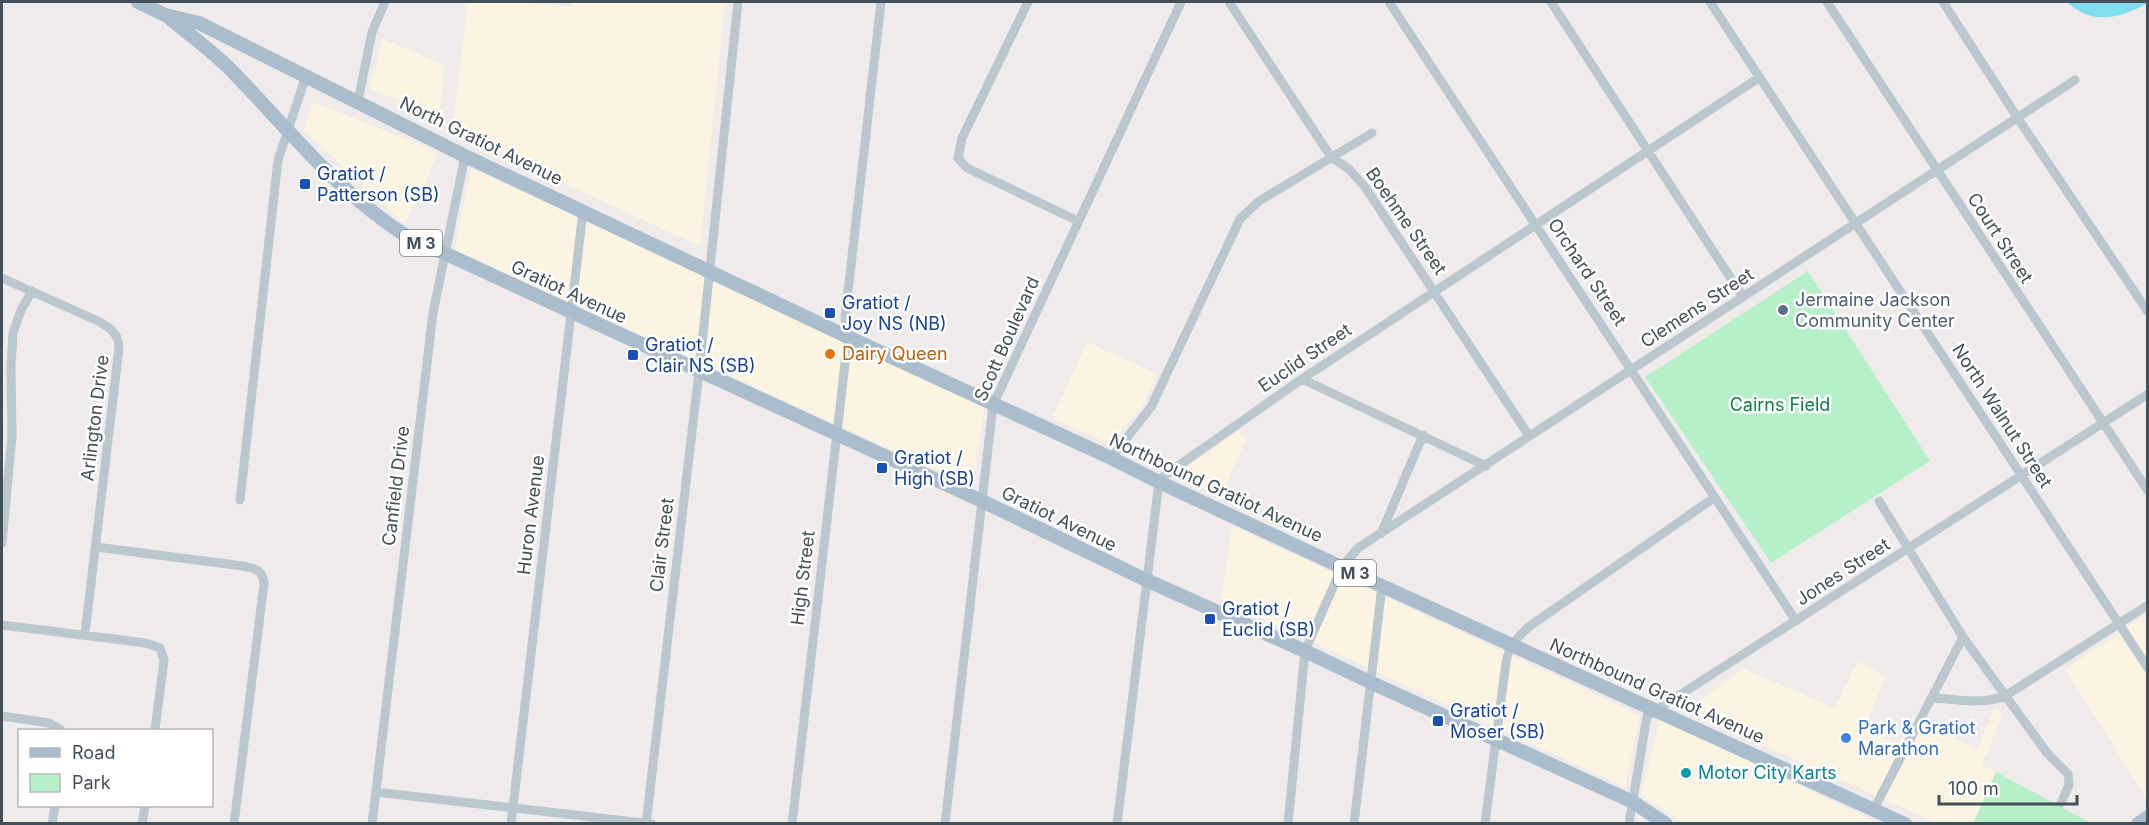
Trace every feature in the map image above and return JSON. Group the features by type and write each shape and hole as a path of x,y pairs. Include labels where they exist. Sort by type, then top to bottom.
{"main road":[{"name":"North Gratiot Avenue","path":"138,2 165,15 199,23 465,156 807,317"},
{"name":"Gratiot Avenue","path":"165,15 228,67 335,180 385,222 404,234 982,501 1146,580 1633,802 1666,824"},
{"name":"Northbound Gratiot Avenue","path":"807,317 1511,646 1874,808 1905,824"},
{"path":"2138,824 2148,817"}],"street":[{"path":"358,101 372,32 385,2"},
{"name":"Clair Street","path":"646,823 699,372 738,2"},
{"name":"High Street","path":"792,824 848,337 845,318 881,2"},
{"path":"1028,2 962,138 958,158 967,168 1078,221"},
{"name":"Scott Boulevard","path":"945,824 993,405 1181,2"},
{"name":"Boehme Street","path":"1229,2 1330,156 1349,169 1365,187 1529,436"},
{"name":"Orchard Street","path":"1389,2 1796,621"},
{"path":"1551,2 1743,297"},
{"name":"North Walnut Street","path":"1710,2 2148,668"},
{"name":"Court Street","path":"1827,2 2148,491"},
{"path":"1944,2 2017,117 2148,312"},
{"path":"240,500 275,179 287,129 306,76"},
{"name":"Euclid Street","path":"1159,483 1170,471 1302,379 1760,77"},
{"name":"Clemens Street","path":"1288,824 1305,651 1342,567 1358,548 2075,80"},
{"path":"1111,458 1151,407 1240,219 1259,201 1330,156 1372,133"},
{"name":"Canfield Drive","path":"372,824 433,313 465,156"},
{"name":"Huron Avenue","path":"511,824 584,211"},
{"name":"Arlington Drive","path":"2,278 106,325 118,338 119,348 86,634"},
{"path":"2,543 12,436 11,342 15,324 32,291"},
{"path":"1302,379 1486,466"},
{"name":"Jones Street","path":"1629,824 1640,747 1647,716 2148,394"},
{"path":"1381,534 1423,435"},
{"path":"1117,824 1159,483"},
{"path":"1485,824 1506,662 1511,646 1530,626 1715,497"},
{"path":"1879,501 1963,637 2047,753 2068,774 2069,785 2061,803"},
{"path":"96,547 243,566 256,569 262,575 264,583 234,824"},
{"path":"1354,824 1382,586"},
{"path":"1931,698 1985,701 2005,696 2148,604"},
{"path":"2,625 86,634 146,643 160,648 164,660 155,729"},
{"path":"1874,808 1963,637"},
{"path":"2,716 50,723 59,729"},
{"path":"376,792 652,824"},
{"path":"52,824 55,807"},
{"path":"142,824 145,807"}],"shaded area":[{"path":"468,2 522,2 572,7 573,2 725,2 700,246 452,132"},
{"path":"383,39 444,65 440,118 369,88"},
{"path":"313,102 438,152 426,182 404,224 304,130"},
{"path":"471,168 985,407 972,486 455,250"},
{"path":"1087,342 1157,374 1142,407 1110,444 1052,418"},
{"path":"1238,431 1246,440 1220,496 1176,475"},
{"path":"1232,526 1640,715 1625,787 1221,600"},
{"path":"2147,614 2147,799 2065,669"},
{"path":"1858,661 1885,677 1864,729 1898,745 1913,718 1977,749 1994,709 2003,713 1982,765 1996,772 1973,823 1939,824 1685,710 1744,669 1835,708"},
{"path":"1660,719 1878,823 1684,823 1641,795"}],"green space":[{"name":"Cairns Field","path":"1808,271 1930,461 1771,563 1645,377"},
{"path":"1996,772 2091,823 1973,824"}],"water":[{"path":"2067,2 2148,3 2117,16 2097,17 2077,10"}],"place":[{"name":"Gratiot / Patterson (SB)","path":"305,184"},
{"name":"Jermaine Jackson Community Center","path":"1783,310"},
{"name":"Gratiot / Joy NS (NB)","path":"830,313"},
{"name":"Dairy Queen","path":"830,354"},
{"name":"Gratiot / Clair NS (SB)","path":"633,355"},
{"name":"Gratiot / High (SB)","path":"882,468"},
{"name":"Gratiot / Euclid (SB)","path":"1210,619"},
{"name":"Gratiot / Moser (SB)","path":"1438,721"},
{"name":"Park & Gratiot Marathon","path":"1846,738"},
{"name":"Motor City Karts","path":"1686,773"}]}
